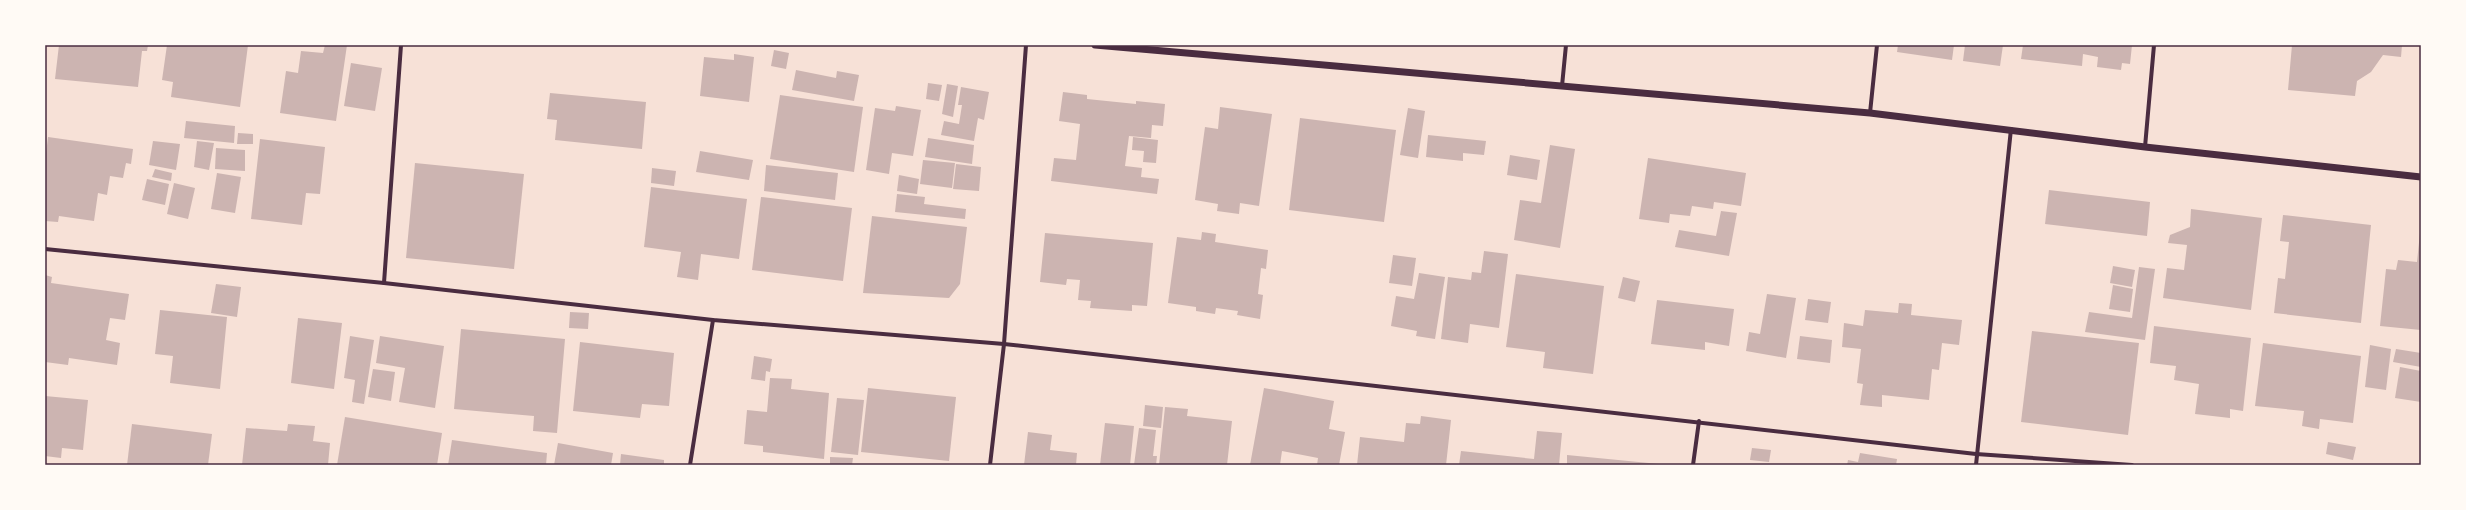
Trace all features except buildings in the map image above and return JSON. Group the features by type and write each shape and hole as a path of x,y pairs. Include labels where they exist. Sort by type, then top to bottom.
{"street":[{"path":"384,283 401,45"},
{"path":"990,465 1004,344 1026,45"},
{"path":"1095,45 1870,113 2011,129 2145,147 2421,177"},
{"path":"1562,86 1566,45"},
{"path":"1870,113 1877,45"},
{"path":"2145,147 2154,45"},
{"path":"1976,465 2011,129"},
{"path":"45,249 384,283 713,320 1004,344 1699,421 1976,454 2132,465"},
{"path":"690,465 713,320"},
{"path":"1694,465 1699,421"}]}
